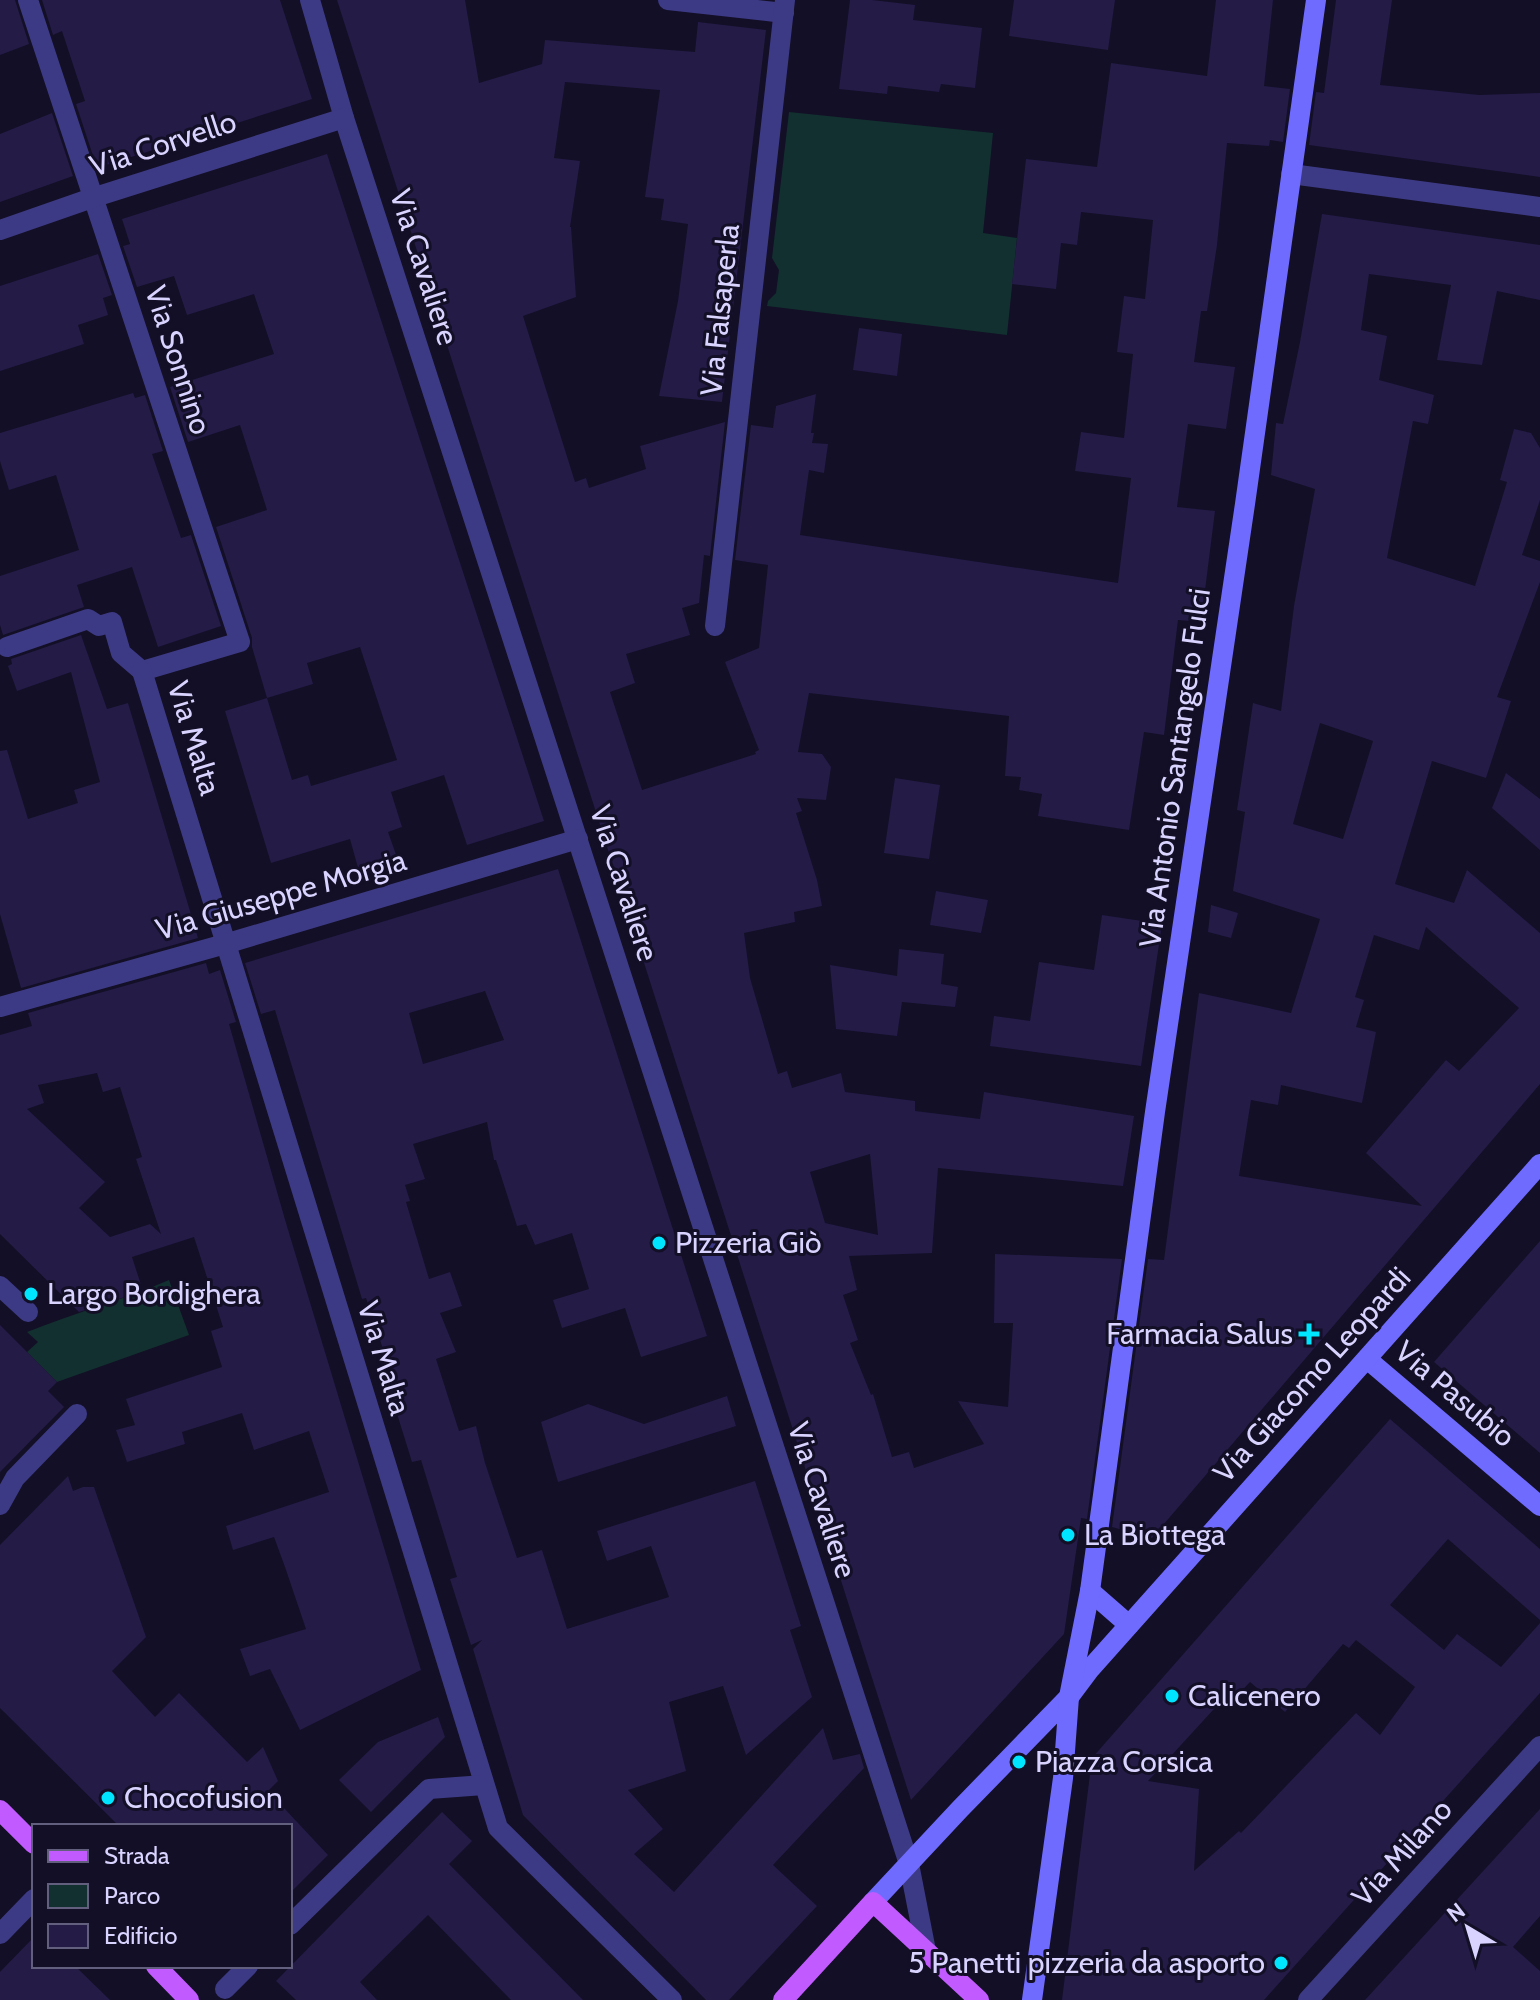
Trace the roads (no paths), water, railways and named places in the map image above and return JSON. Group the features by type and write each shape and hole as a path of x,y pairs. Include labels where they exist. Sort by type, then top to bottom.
{"main road":[{"path":"0,1810 32,1842"},
{"path":"783,2000 873,1902 979,2000"},
{"path":"158,1968 189,2000"}],"street":[{"name":"Via Sonnino","path":"28,0 240,642 142,671"},
{"name":"Via Cavaliere","path":"310,0 344,118 909,1864 926,1951"},
{"path":"668,0 785,6"},
{"name":"Via Antonio Santangelo Fulci","path":"1032,2000 1063,1778 1069,1697 1097,1545 1157,1097 1316,0"},
{"name":"Via Falsaperla","path":"715,626 785,6"},
{"name":"Via Corvello","path":"0,230 344,118"},
{"path":"1291,174 1540,207"},
{"path":"7,647 88,619 99,626 112,622 121,653 142,671"},
{"name":"Via Malta","path":"142,671 498,1828 672,2000"},
{"name":"Via Giuseppe Morgia","path":"0,1007 578,839"},
{"name":"Via Giacomo Leopardi","path":"873,1902 1069,1697 1090,1669 1540,1164"},
{"path":"0,1286 28,1312"},
{"name":"Via Pasubio","path":"1367,1359 1540,1506"},
{"path":"0,1505 15,1478 77,1414"},
{"path":"1090,1591 1129,1625"},
{"name":"Via Milano","path":"1308,2000 1540,1746"},
{"path":"292,1923 429,1789 484,1785"},
{"path":"0,1934 32,1901"},
{"path":"225,1989 246,1968"}],"place":[{"name":"Pizzeria Giò","path":"659,1243"},
{"name":"Largo Bordighera","path":"31,1294"},
{"name":"Farmacia Salus","path":"1309,1334"},
{"name":"La Biottega","path":"1068,1535"},
{"name":"Calicenero","path":"1172,1696"},
{"name":"Piazza Corsica","path":"1019,1762"},
{"name":"Chocofusion","path":"108,1798"},
{"name":"5 Panetti pizzeria da asporto","path":"1281,1963"}]}
